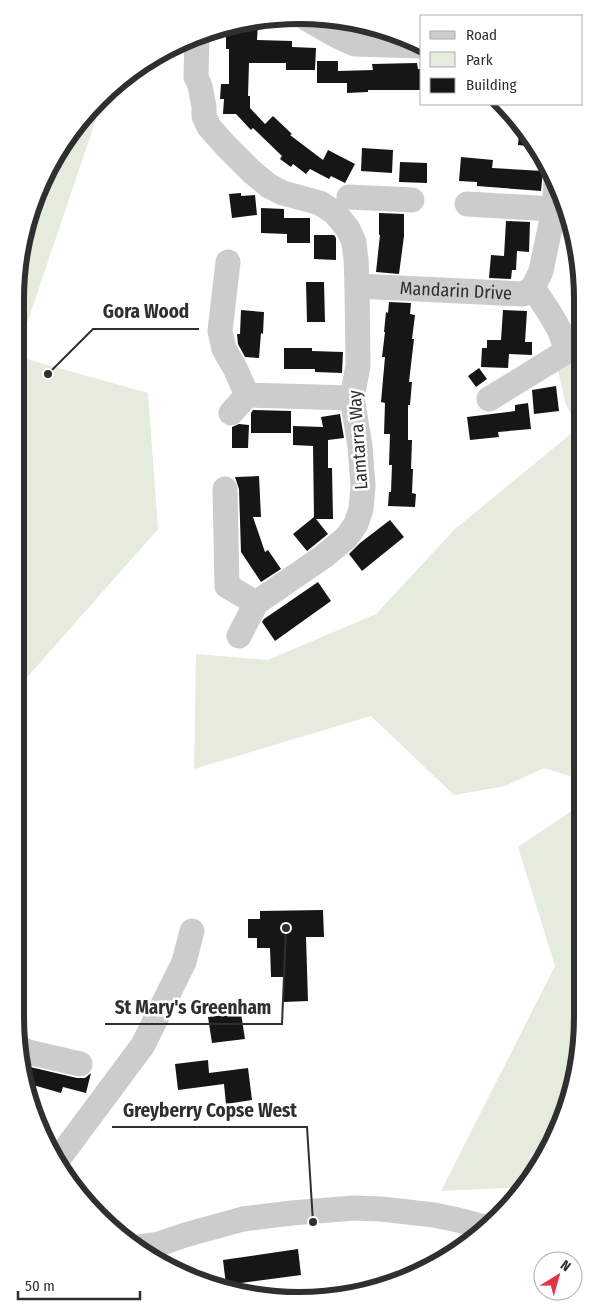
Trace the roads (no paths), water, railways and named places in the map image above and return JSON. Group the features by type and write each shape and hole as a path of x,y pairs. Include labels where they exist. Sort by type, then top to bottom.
{"street":[{"path":"338,29 355,44 405,45"},
{"name":"Lamtarra Way","path":"197,44 196,77 200,86 204,116 210,127 252,172 269,186 283,193 320,203 348,198 348,229 354,242 355,255 358,366 352,398 360,446 363,486 361,509 356,524 346,538 256,603 239,636"},
{"path":"348,198 412,200"},
{"name":"Mandarin Drive","path":"357,286 523,294 533,288 541,271 555,198"},
{"path":"467,204 554,209"},
{"path":"228,262 220,331 224,349 235,368 239,404 352,398"},
{"path":"488,398 567,351 560,331 533,288"},
{"path":"225,489 227,586 256,603"},
{"path":"61,1155 143,1045 184,962 192,931"},
{"path":"26,1051 80,1064"},
{"path":"146,1246 159,1244 243,1218 354,1208 434,1215 478,1225"}],"place":[{"name":"Gora Wood","path":"48,374"},
{"name":"St Mary's Greenham","path":"286,928"},
{"name":"Greyberry Copse West","path":"313,1222"}]}
